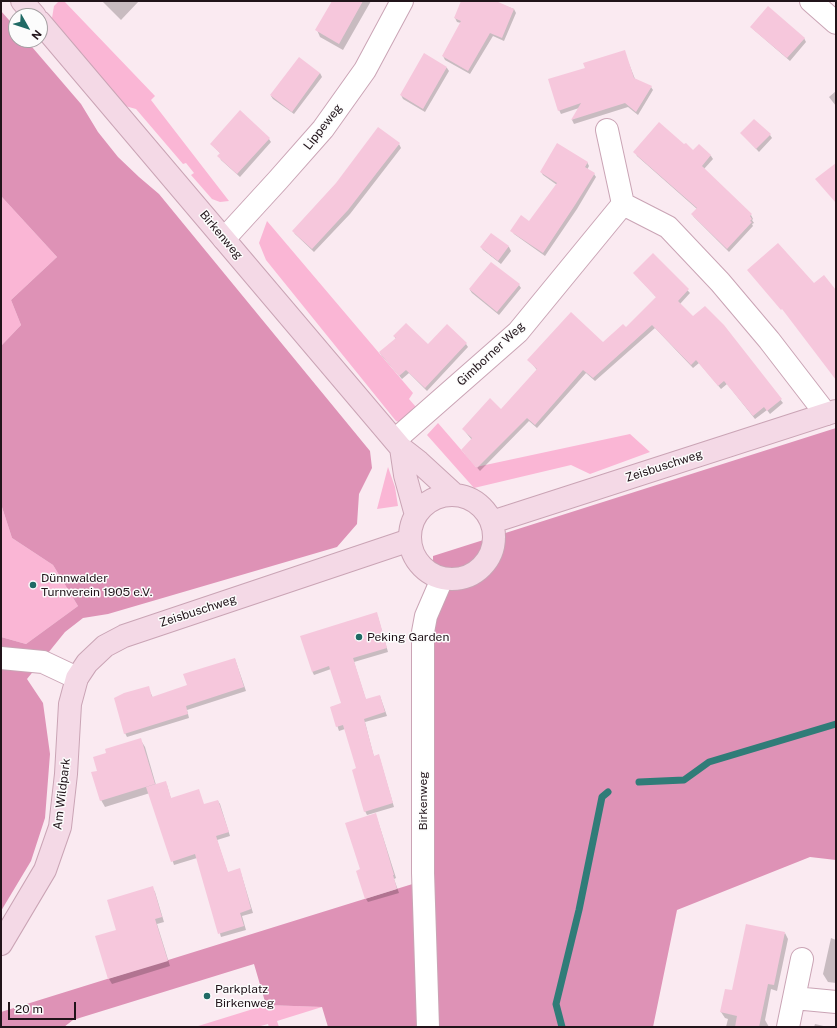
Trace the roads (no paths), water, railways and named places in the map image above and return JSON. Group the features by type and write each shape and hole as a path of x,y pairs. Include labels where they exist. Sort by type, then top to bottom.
{"street":[{"name":"Lippeweg","path":"224,239 323,129 365,70 402,1"},
{"path":"811,1 836,23"},
{"name":"Birkenweg","path":"48,28 398,444 455,495"},
{"path":"607,130 623,204 668,227 673,232 720,282 831,413"},
{"name":"Gimborner Weg","path":"398,444 518,332 623,204"},
{"name":"Zeisbuschweg","path":"492,522 831,413"},
{"path":"398,444 416,515"},
{"path":"455,495 467,498 477,503 486,512 492,522 494,545 490,556 484,566 465,578 454,580 442,579 430,574 420,565 413,554 410,540 411,527 416,515 424,506 433,500 444,496 455,495"},
{"name":"Zeisbuschweg","path":"77,678 87,663 105,646 124,636 410,540"},
{"name":"Birkenweg","path":"428,1027 423,873 423,632 426,616 442,579"},
{"path":"1,658 43,662 77,678"},
{"name":"Am Wildpark","path":"1,944 45,870 60,826 66,774 70,704 77,678"},
{"path":"788,1027 802,959"},
{"path":"794,998 836,1002"}],"waterway":[{"path":"639,782 684,780 709,762 836,724"},
{"path":"562,1027 556,1004 579,910 602,797 608,792"}],"place":[{"name":"Dünnwalder Turnverein 1905 e.V.","path":"33,585"},
{"name":"Peking Garden","path":"359,637"},
{"name":"Parkplatz Birkenweg","path":"207,996"}]}
